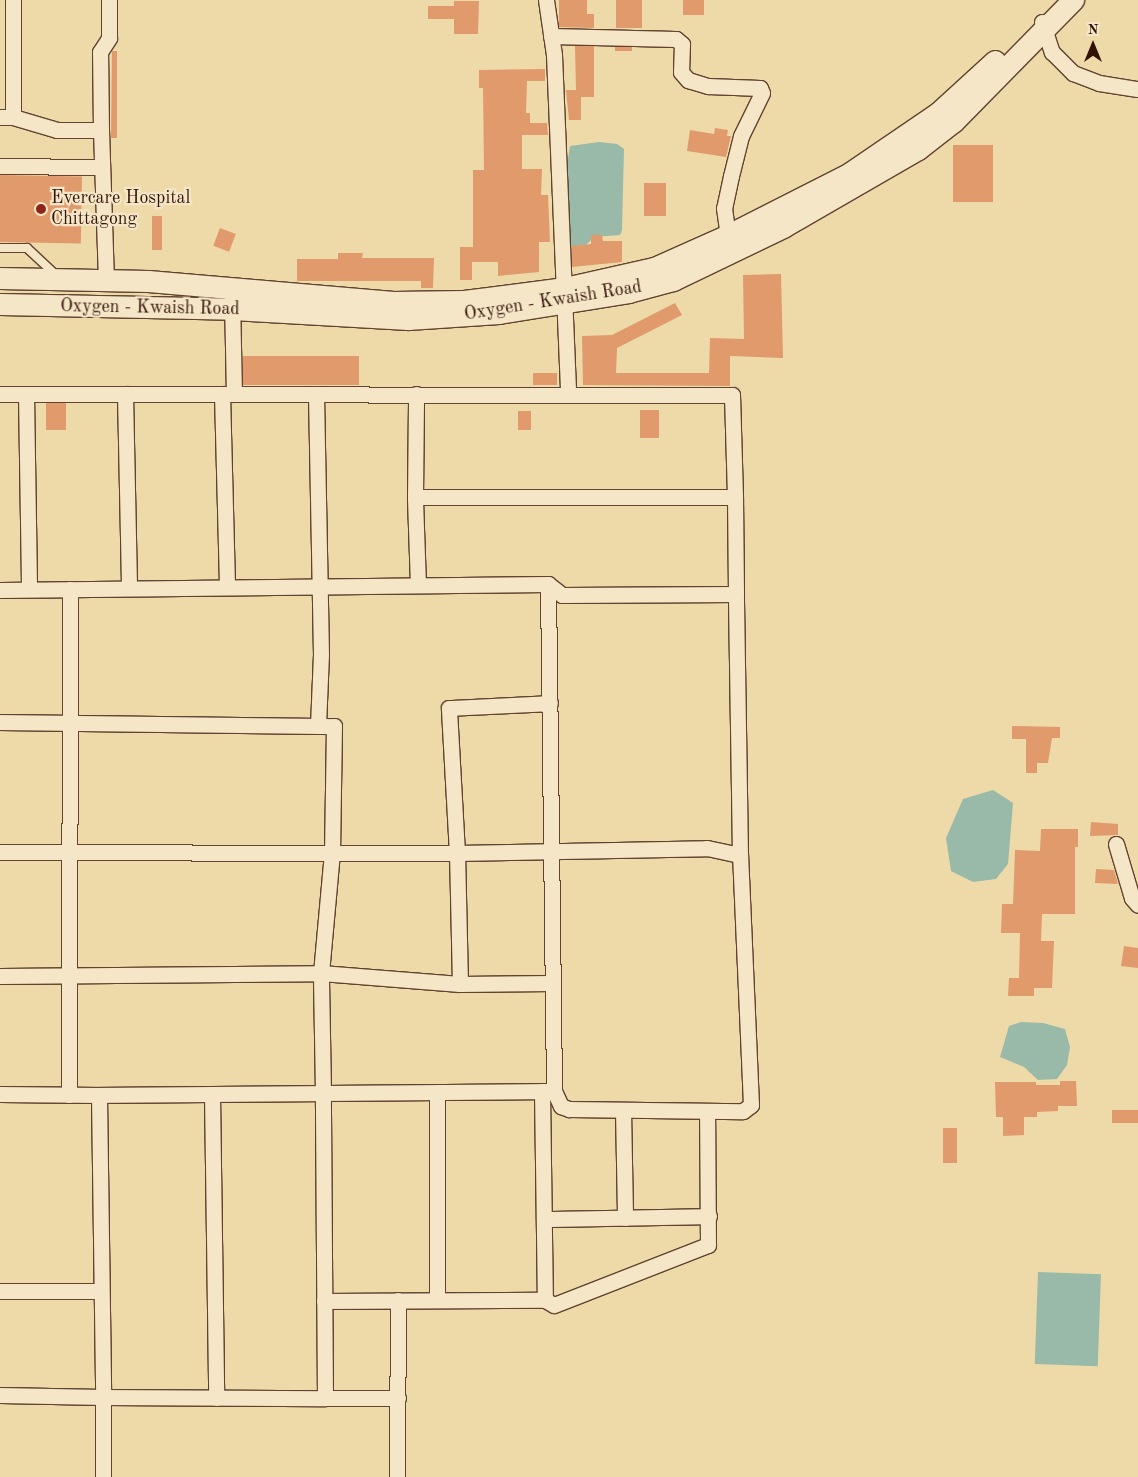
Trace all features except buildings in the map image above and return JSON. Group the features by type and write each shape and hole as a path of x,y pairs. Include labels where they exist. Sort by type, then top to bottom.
{"main road":[{"name":"Oxygen - Kwaish Road","path":"0,278 58,277 106,279 393,302 628,292 672,280 783,227 918,149 954,121 1043,25 1057,0"},
{"name":"Oxygen - Kwaish Road","path":"0,304 232,309 408,319 499,313 566,295 654,268 728,236 850,173 938,113 1073,0"}],"street":[{"path":"13,0 7,46 7,117 57,130 101,130"},
{"path":"106,279 100,52 109,38 109,0"},
{"path":"546,0 552,36 566,295 568,394"},
{"path":"1043,25 1052,52 1073,73 1099,83 1138,89"},
{"path":"552,36 676,39 682,44 681,72 688,80 708,86 760,88 762,93 741,136 724,208 728,236"},
{"path":"0,166 98,167"},
{"path":"227,587 228,394 232,288"},
{"path":"0,394 732,395 740,854 751,1105 743,1111 568,1109 561,1106 548,1091 323,1094 0,1094"},
{"path":"26,394 28,589"},
{"path":"125,394 129,588"},
{"path":"316,394 321,586 318,726"},
{"path":"416,394 415,497 418,585"},
{"path":"415,497 734,497"},
{"path":"0,590 548,584 562,595 736,594"},
{"path":"545,1300 544,1219 553,983 548,584"},
{"path":"69,1095 68,722 70,589"},
{"path":"460,984 457,853 449,708 550,703"},
{"path":"0,722 334,726 332,853 321,973 325,1398"},
{"path":"1116,844 1132,898 1138,905"},
{"path":"0,852 551,853 707,848 740,854"},
{"path":"0,976 321,973 460,984 553,983"},
{"path":"437,1092 437,1299"},
{"path":"212,1094 216,1398"},
{"path":"100,1095 104,1477"},
{"path":"623,1110 625,1218"},
{"path":"324,1301 545,1300 554,1305 705,1248 709,1237 708,1111"},
{"path":"544,1219 709,1216"},
{"path":"0,1291 102,1291"},
{"path":"397,1477 398,1300"},
{"path":"0,1395 102,1398 398,1398"}],"lane":[{"path":"0,248 26,248 58,277"}],"shaded area":[{"path":"599,142 617,144 624,149 622,230 620,235 594,237 581,250 568,247 564,186 570,146"},
{"path":"993,790 1013,803 1008,864 996,879 973,882 951,871 946,838 963,799"},
{"path":"1021,1022 1043,1023 1065,1029 1070,1047 1067,1065 1057,1079 1038,1080 1024,1067 1000,1057 1009,1026"},
{"path":"1038,1272 1101,1274 1098,1366 1035,1364"}],"place":[{"name":"Evercare Hospital Chittagong","path":"41,209"}]}
